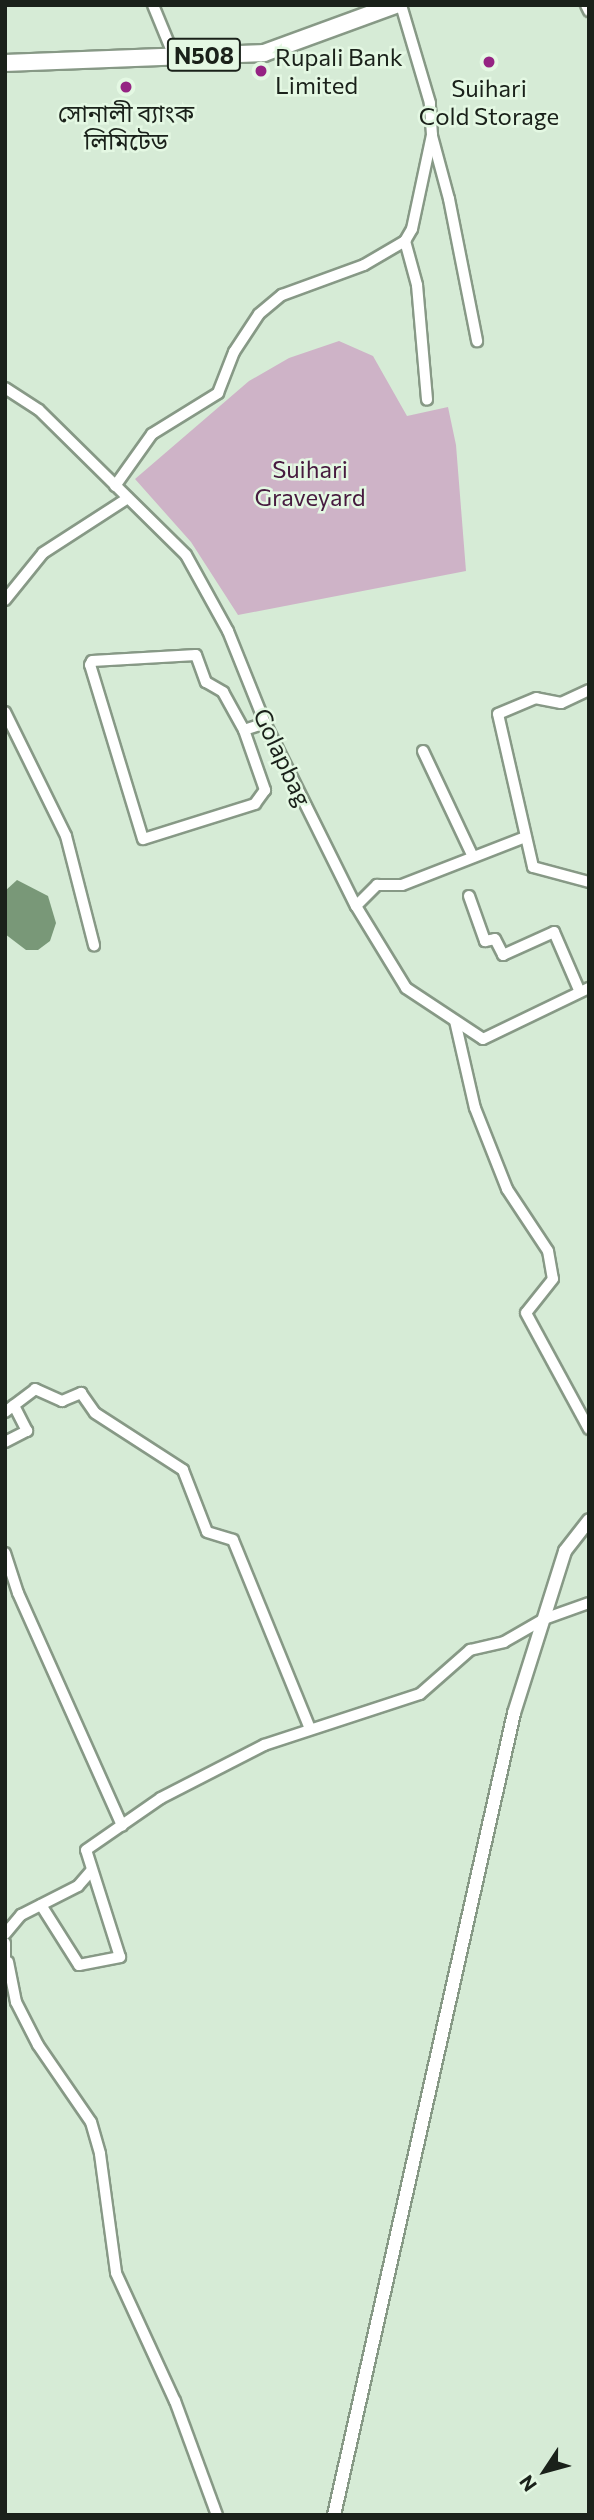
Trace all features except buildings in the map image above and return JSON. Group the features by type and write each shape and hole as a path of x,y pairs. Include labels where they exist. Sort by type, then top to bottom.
{"highway":[{"name":"N508","path":"5,63 264,53 395,5"}],"street":[{"path":"153,5 174,56"},
{"path":"401,5 430,103 432,135 449,199 477,341"},
{"path":"586,5 589,11"},
{"path":"115,486 152,434 218,393 234,352 258,314 282,295 364,265 405,241 412,229 419,179 432,135"},
{"path":"405,241 420,312 427,400"},
{"name":"Golapbag","path":"5,388 39,410 186,555 228,631 265,723 356,906 406,988 483,1040 584,990"},
{"path":"5,600 43,553 128,498"},
{"path":"196,655 206,682 223,692 244,730 265,790 255,804 144,839 88,671 90,665 92,661 196,655"},
{"path":"589,690 561,703 536,698 498,714 533,867 589,882"},
{"path":"5,712 66,836 94,945"},
{"path":"244,730 265,723"},
{"path":"423,751 473,857"},
{"path":"356,906 377,885 402,885 524,836"},
{"path":"469,896 485,941 495,939 503,955 554,932 584,990"},
{"path":"455,1021 475,1108 507,1189 548,1251 553,1279 526,1313 589,1429"},
{"path":"5,1442 27,1431 9,1408 35,1389 62,1401 80,1393 95,1413 183,1470 207,1532 233,1540 310,1729"},
{"path":"334,2515 514,1713 565,1551 589,1520"},
{"path":"5,1553 18,1592 122,1826"},
{"path":"41,1905 79,1965 120,1957 86,1850 161,1798 264,1745 420,1694 470,1650 504,1642 544,1619 589,1603"},
{"path":"5,1934 21,1915 78,1886 92,1870"},
{"path":"5,1943 16,2002 33,2034 91,2122 100,2154 116,2273 175,2401 217,2515"}],"green space":[{"name":"Suihari Graveyard","path":"339,341 373,356 407,416 448,407 456,445 466,571 238,615 191,542 135,479 249,381 289,358"}],"shaded area":[{"path":"17,880 48,896 56,923 50,941 38,950 26,950 5,934 5,891"}],"place":[{"name":"Suihari Cold Storage","path":"489,62"},
{"name":"Rupali Bank Limited","path":"261,71"},
{"name":"সোনালী ব্যাংক লিমিটেড","path":"126,87"}]}
